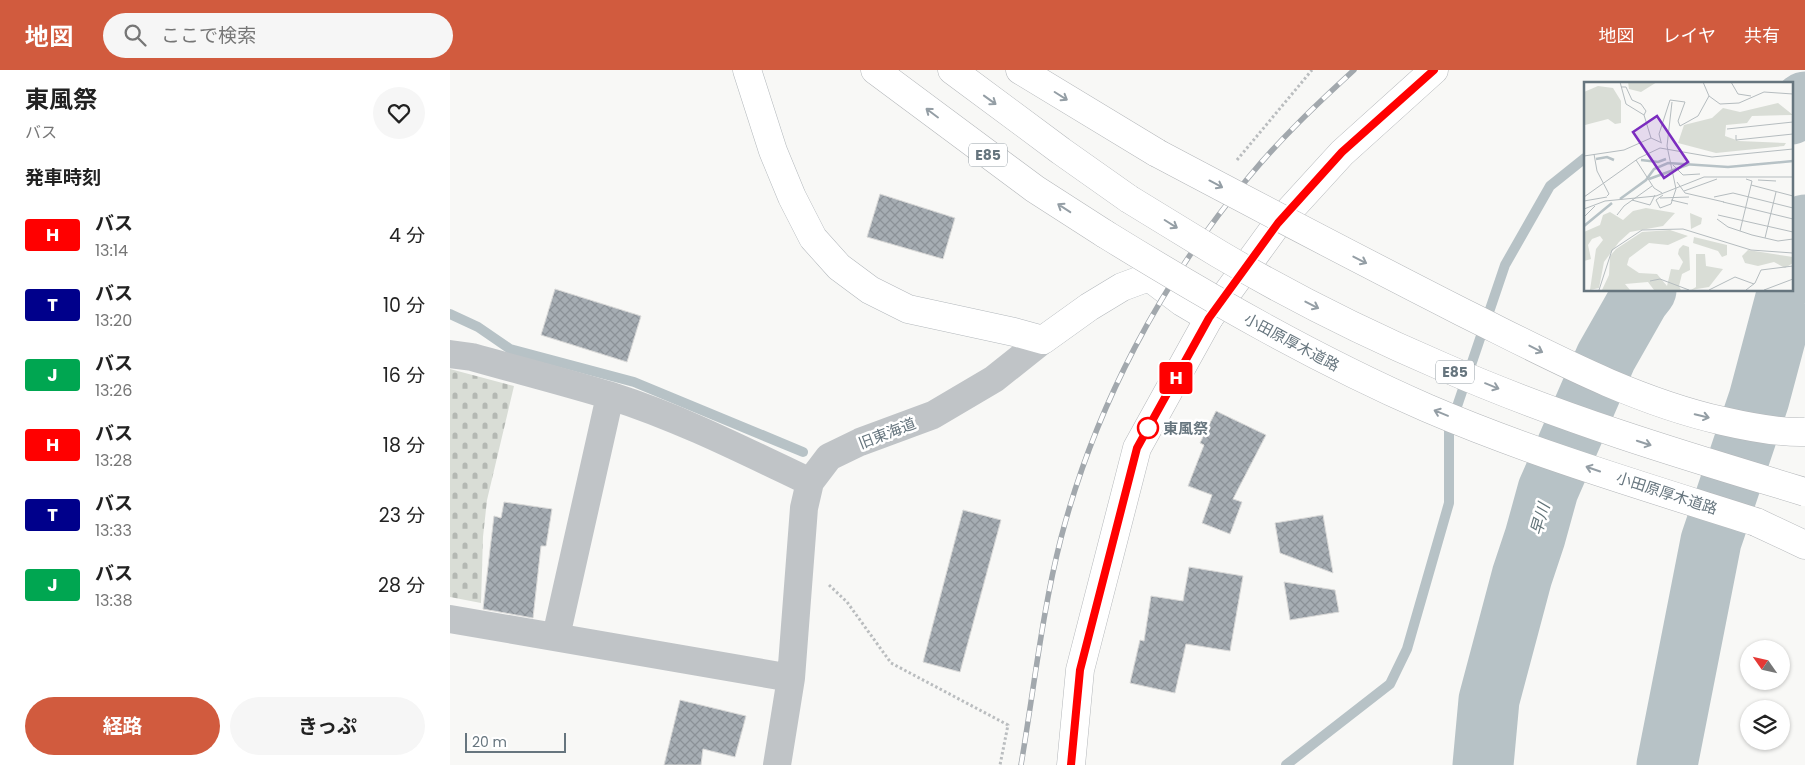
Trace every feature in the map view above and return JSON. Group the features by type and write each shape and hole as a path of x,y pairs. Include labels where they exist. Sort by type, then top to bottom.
{"main road":[{"path":"747,70 773,152 792,197 813,238 839,267 870,290 908,309 1043,340"},
{"name":"小田原厚木道路","path":"875,70 1034,189 1196,290 1352,374 1520,445 1756,522"},
{"name":"E85","path":"952,70 1060,151 1130,199 1220,255 1372,335 1442,367 1540,406 1640,442 1805,492"},
{"path":"1020,70 1157,153 1341,251 1561,361 1639,396 1694,414 1749,427 1805,432"},
{"path":"1071,765 1080,670 1137,448 1209,318 1278,223 1342,152 1434,70"},
{"name":"旧東海道","path":"1043,340 1089,307 1122,288 1149,277 1182,302 1209,318"},
{"path":"1756,522 1805,535"},
{"name":"E85","path":"1756,522 1805,545"}],"street":[{"name":"旧東海道","path":"777,765 791,678 804,508 810,482 829,457 860,442 933,415 994,379 1043,340"},
{"path":"450,354 472,358 610,396 709,434 810,482"},
{"path":"557,632 610,396"},
{"path":"450,619 791,678"}],"path":[{"path":"800,561 848,602 891,663 1008,725 1000,765"}],"green space":[{"path":"450,369 514,386 487,500 483,537 481,603 450,597"}],"building":[{"path":"880,194 955,218 943,259 867,237"},
{"path":"555,289 641,316 627,362 541,335"},
{"path":"1216,411 1266,435 1233,499 1242,502 1230,534 1202,523 1212,495 1188,486 1204,445 1200,443"},
{"path":"504,502 552,509 546,546 541,546 533,618 483,609 494,516 501,518"},
{"path":"963,510 1001,520 960,672 923,662"},
{"path":"1323,515 1333,573 1280,553 1275,523"},
{"path":"1189,567 1243,576 1230,651 1186,644 1175,693 1130,683 1140,640 1144,641 1151,596 1183,601"},
{"path":"1284,582 1335,590 1339,612 1290,620"},
{"path":"680,700 746,716 735,757 703,749 701,765 664,765"}],"waterway":[{"name":"早川","path":"1792,113 1805,102"},
{"path":"1286,765 1390,684 1407,649 1449,503 1449,430 1505,265 1550,186 1584,159"},
{"path":"1792,272 1805,225"},
{"name":"早川","path":"1483,765 1489,700 1522,576 1548,490 1606,357 1645,291"},
{"path":"1667,765 1711,541 1759,399 1788,291"},
{"path":"450,314 478,327 510,349 634,382 803,452"}],"railway":[{"path":"1021,765 1043,622 1054,566 1075,489 1092,441 1112,394 1160,303 1216,218 1273,149 1354,70"}],"bus line":[{"name":"H","path":"1071,765 1080,670 1137,448 1209,318 1278,223 1342,152 1434,70"}],"place":[{"name":"東風祭","path":"1148,428"}]}
